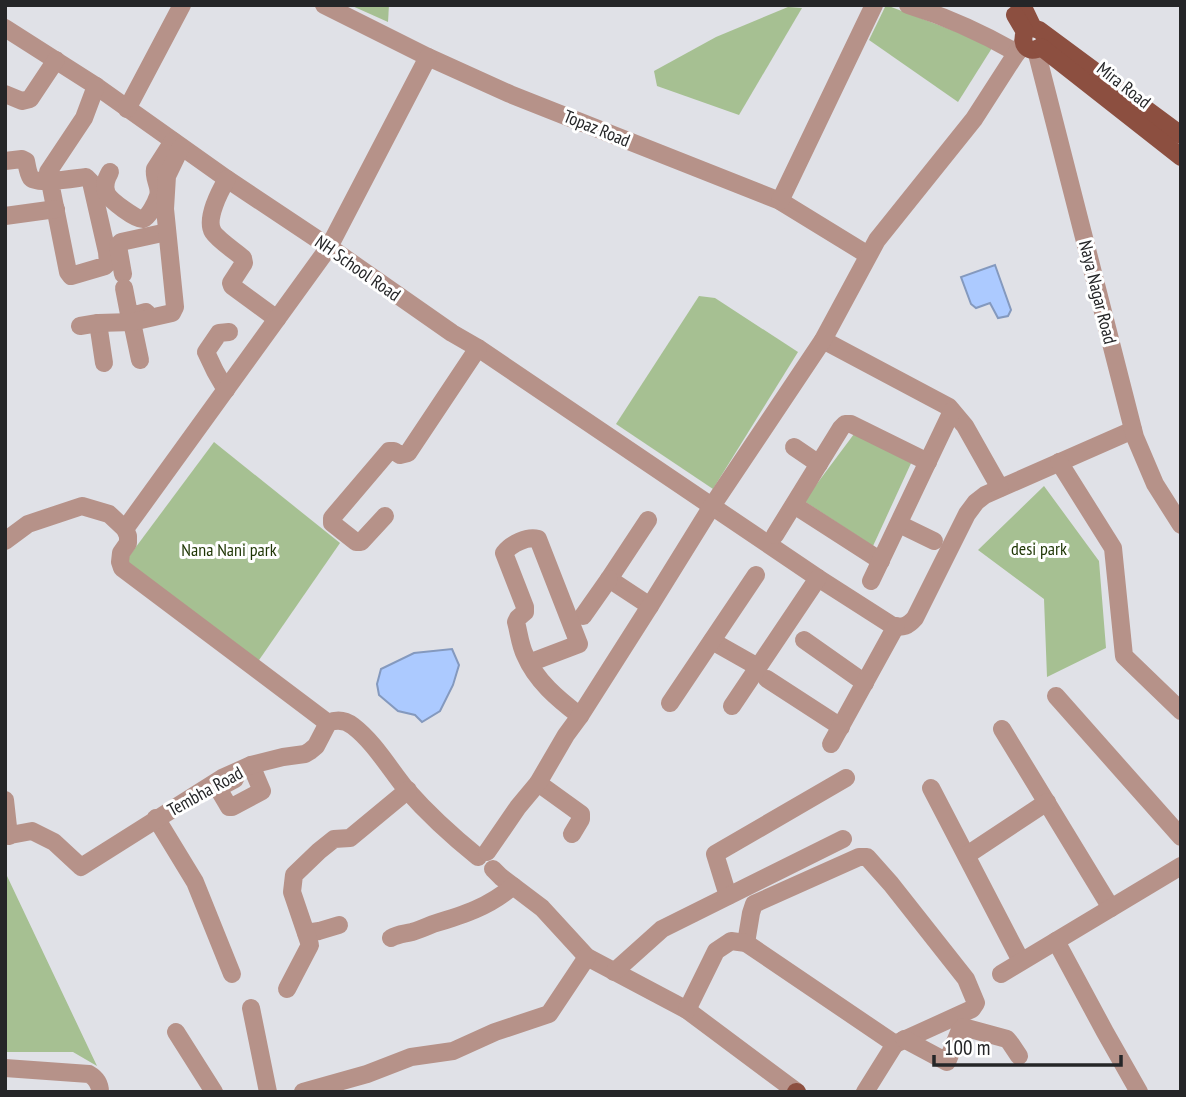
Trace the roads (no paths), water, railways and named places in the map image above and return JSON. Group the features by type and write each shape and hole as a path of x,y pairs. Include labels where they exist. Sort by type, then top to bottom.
{"main road":[{"name":"Mira Road","path":"1010,5 1031,41 1181,156"},
{"name":"Mira Road","path":"1022,5 1031,41 1178,128"}],"street":[{"path":"127,109 182,5"},
{"name":"Topaz Road","path":"324,5 510,94 780,201 868,255"},
{"path":"780,201 874,5"},
{"path":"486,859 518,807 538,783 712,506 822,341 877,240 974,119 1031,41 979,32 939,11 908,5"},
{"name":"NH School Road","path":"5,28 96,86 452,333 818,578 896,626"},
{"name":"Naya Nagar Road","path":"1031,41 1133,430 1155,484 1181,526"},
{"path":"125,529 329,247 428,57"},
{"path":"5,94 22,101 30,99 55,60"},
{"path":"5,161 26,161 34,181 49,181 86,177 91,182 107,252 108,263 105,266 71,276 68,272 49,181 48,172 84,118 96,86"},
{"path":"110,172 105,190 108,196 136,218 142,219 147,216 158,196 155,169 177,144"},
{"path":"104,363 89,324 132,322 172,313 175,307 160,234 167,176 177,144"},
{"path":"227,179 219,191 212,212 211,227 214,234 243,258 244,263 233,277 232,286 277,319"},
{"path":"5,216 56,208"},
{"path":"160,234 121,242 118,246 129,314 132,316 169,306 166,272"},
{"path":"132,322 140,360"},
{"path":"226,390 206,352 219,333 229,332"},
{"path":"822,341 948,407 965,426 1000,488"},
{"path":"385,516 361,542 356,542 332,523 332,518 389,451 400,455 408,453 478,348"},
{"path":"872,581 952,411"},
{"path":"775,535 841,428 848,423 928,462"},
{"path":"831,744 896,626 909,625 915,618 967,514 976,502 1000,488 1133,430"},
{"path":"794,447 819,464"},
{"path":"1059,462 1113,548 1124,656 1181,711"},
{"path":"794,505 881,561"},
{"path":"5,541 27,524 82,506 109,514 125,529 128,536 128,543 121,553 122,568 328,723 336,719 350,724 364,736 408,790 449,834 486,859 513,886 542,908 587,957 687,1010 797,1092"},
{"path":"583,616 648,520"},
{"path":"899,524 934,541"},
{"path":"529,663 582,651 538,539 533,538 509,546 504,553 525,607 525,612 516,622 524,653 529,663 544,685 580,716"},
{"path":"670,702 756,575"},
{"path":"733,706 762,673 818,578"},
{"path":"609,579 650,606"},
{"path":"804,640 865,682"},
{"path":"712,641 841,727"},
{"path":"1056,696 1181,837"},
{"name":"Tembha Road","path":"7,836 32,831 54,842 81,867 222,778 284,757 305,754 316,746 328,723"},
{"path":"1002,729 1111,908"},
{"path":"728,896 715,854 846,778"},
{"path":"538,783 581,814 572,834"},
{"path":"931,788 1021,961"},
{"path":"287,989 310,945 292,892 294,875 334,839 350,838 408,790"},
{"path":"5,800 7,836"},
{"path":"967,855 1047,802"},
{"path":"156,818 195,882 232,974"},
{"path":"614,972 662,929 843,839"},
{"path":"746,943 754,904 859,857 867,857 891,884 966,979 976,1003 972,1009 899,1041 865,1092"},
{"path":"1001,974 1181,866"},
{"path":"391,938 397,934 451,920 480,908 498,899 513,886"},
{"path":"306,933 339,925"},
{"path":"687,1010 716,951 732,941 746,943 899,1041 947,1062 963,1027 1007,1040 1019,1056"},
{"path":"1056,941 1139,1092"},
{"path":"303,1092 367,1074 411,1057 453,1051 495,1032 550,1014 587,957"},
{"path":"251,1008 268,1092"},
{"path":"176,1032 214,1092"},
{"path":"5,1068 89,1074 98,1082 100,1092"}],"water":[{"path":"995,265 1011,310 1008,316 998,318 990,303 976,308 971,304 961,277"},
{"path":"452,649 459,665 440,711 422,722 415,715 398,711 379,695 377,684 381,669 414,653"}],"park label":[{"name":"desi park","path":"1039,548"},
{"name":"Nana Nani park","path":"229,549"}]}
